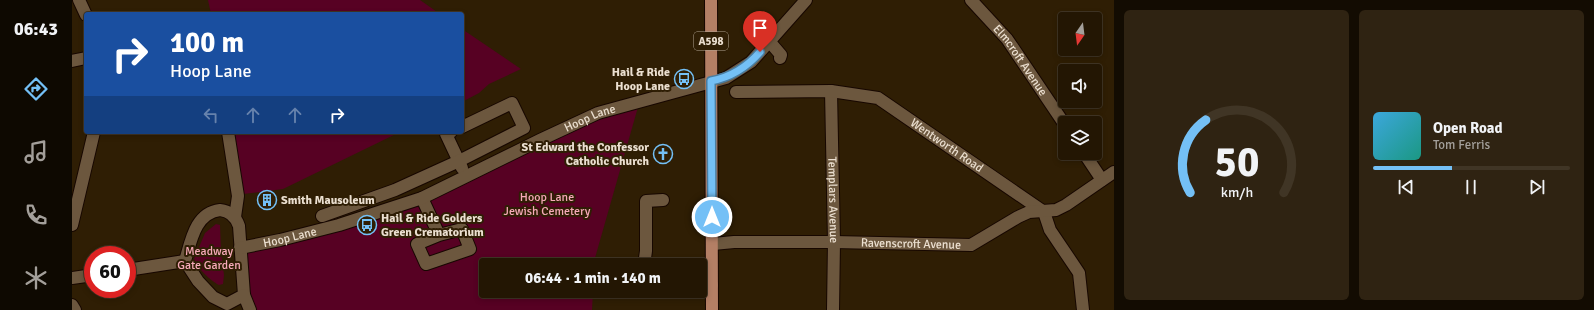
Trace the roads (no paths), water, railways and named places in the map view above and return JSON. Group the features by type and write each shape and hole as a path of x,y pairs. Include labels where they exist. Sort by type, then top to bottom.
{"main road":[{"name":"A598","path":"707,278 712,244 711,0"},
{"name":"A598","path":"707,289 712,310"}],"street":[{"path":"79,0 85,12"},
{"name":"Hoop Lane","path":"240,248 280,240 339,225 422,198 598,113 726,78 751,62 806,0"},
{"name":"Elmcroft Avenue","path":"971,0 1008,40 1059,116"},
{"path":"770,41 781,55 780,58"},
{"path":"72,61 84,58"},
{"name":"Wentworth Road","path":"736,92 831,91 878,98 1044,212"},
{"name":"Templars Avenue","path":"831,91 834,242 833,310"},
{"path":"322,216 395,190 459,161 524,128 512,103 464,126"},
{"path":"72,225 94,134"},
{"path":"228,134 238,196 235,217"},
{"path":"446,134 466,177"},
{"path":"1089,160 1102,180"},
{"name":"Ravenscroft Avenue","path":"712,244 734,242 834,242 971,245 1029,212 1056,210 1066,205 1114,172"},
{"path":"422,198 439,235"},
{"path":"645,258 646,201 663,200"},
{"path":"184,262 201,218 214,211 220,210 225,210 235,217 239,226 244,295 250,310"},
{"path":"1044,212 1050,230 1079,274 1083,310"},
{"path":"136,269 184,262"},
{"path":"184,262 198,281 213,297 227,304 244,295"},
{"path":"72,278 84,276"},
{"path":"72,304 75,310"}],"place":[{"name":"Hail & Ride Hoop Lane","path":"684,79"},
{"name":"St Edward the Confessor Catholic Church","path":"663,154"},
{"name":"Smith Mausoleum","path":"267,200"},
{"name":"Hail & Ride Golders Green Crematorium","path":"367,225"}],"park label":[{"name":"Hoop Lane Jewish Cemetery","path":"547,204"},
{"name":"Meadway Gate Garden","path":"209,258"}]}
